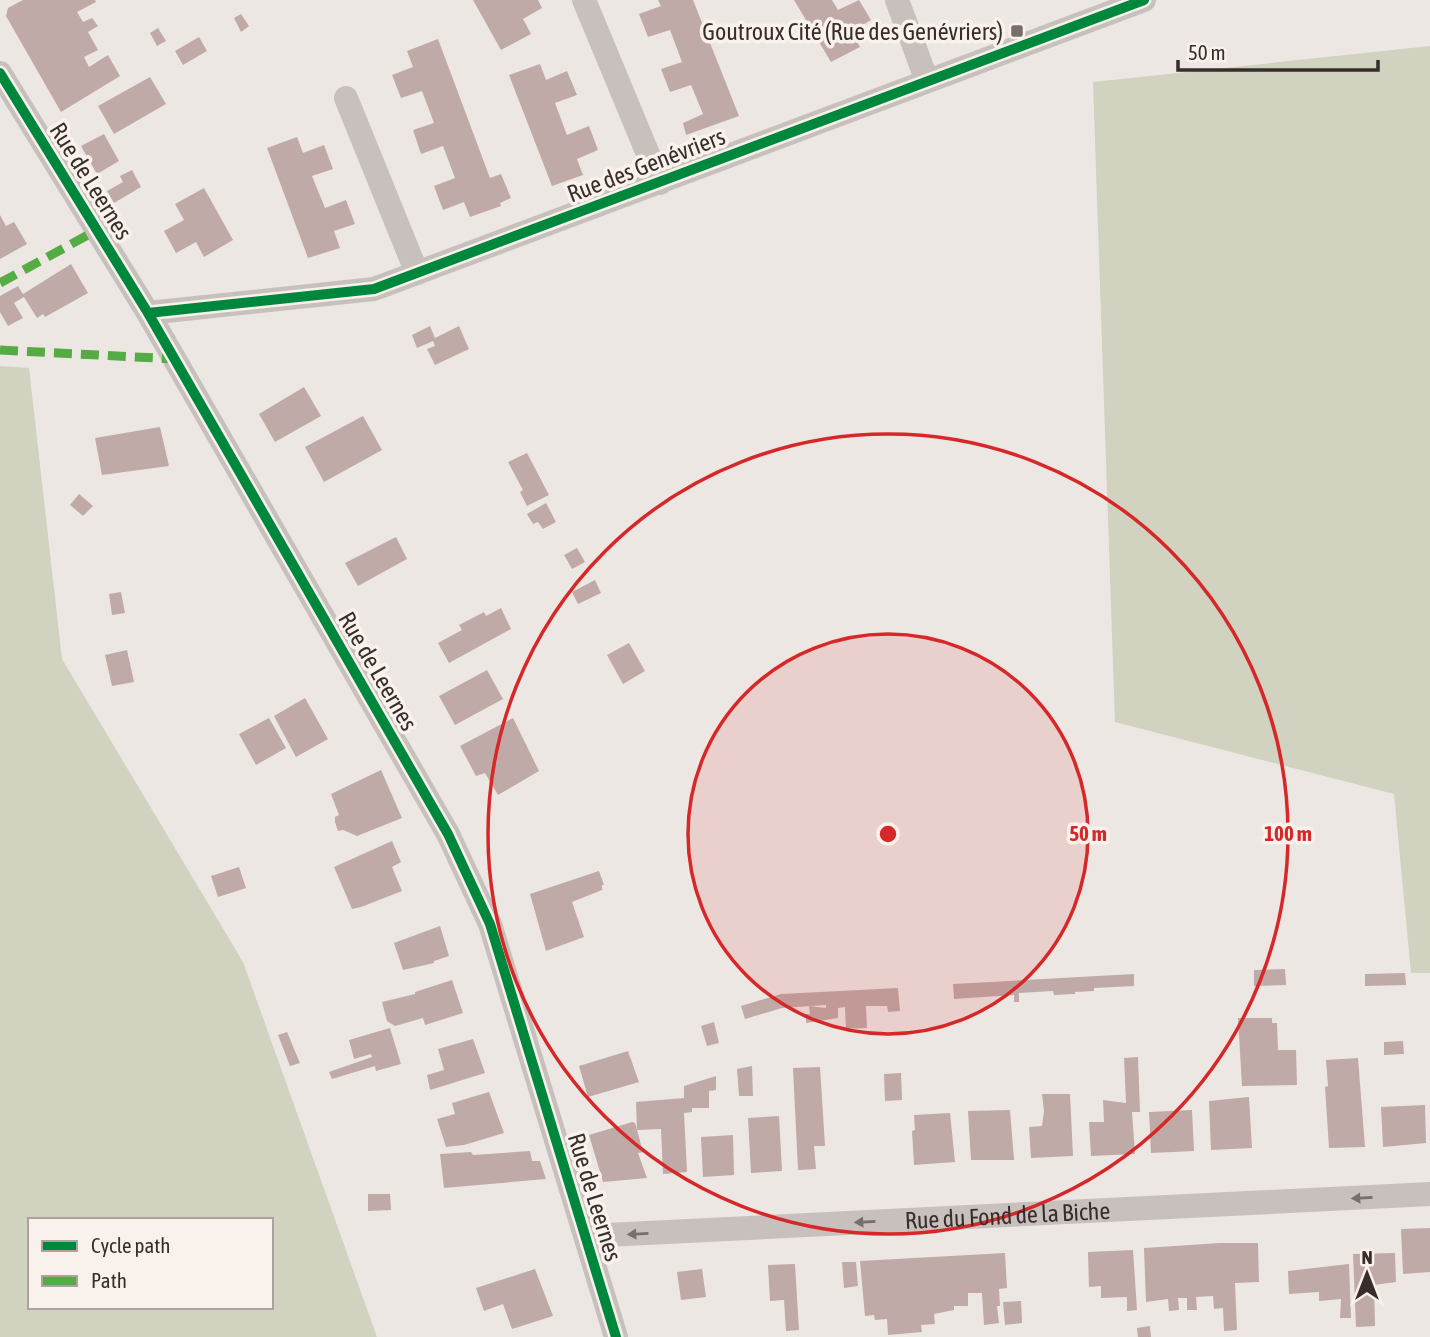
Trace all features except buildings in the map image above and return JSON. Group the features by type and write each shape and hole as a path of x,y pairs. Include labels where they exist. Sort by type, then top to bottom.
{"street":[{"path":"584,0 660,183"},
{"path":"897,0 928,81"},
{"name":"Rue des Genévriers","path":"148,313 374,289 1144,0"},
{"name":"Rue de Leernes","path":"0,73 148,313 448,834 489,924 616,1337"},
{"path":"346,98 417,273"},
{"name":"Rue du Fond de la Biche","path":"586,1236 1430,1194"}],"green space":[{"path":"1430,46 1430,973 1411,973 1394,794 1115,722 1093,82"},
{"path":"0,366 29,368 62,659 243,962 377,1337 0,1337"}],"marked path":[{"path":"0,283 97,230"},
{"path":"0,350 175,359"}],"cycle path":[{"path":"148,313 374,289 1144,0"},
{"path":"0,73 148,313 448,834 490,924 616,1337"}],"place":[{"name":"Goutroux Cité (Rue des Genévriers)","path":"1017,31"}]}
